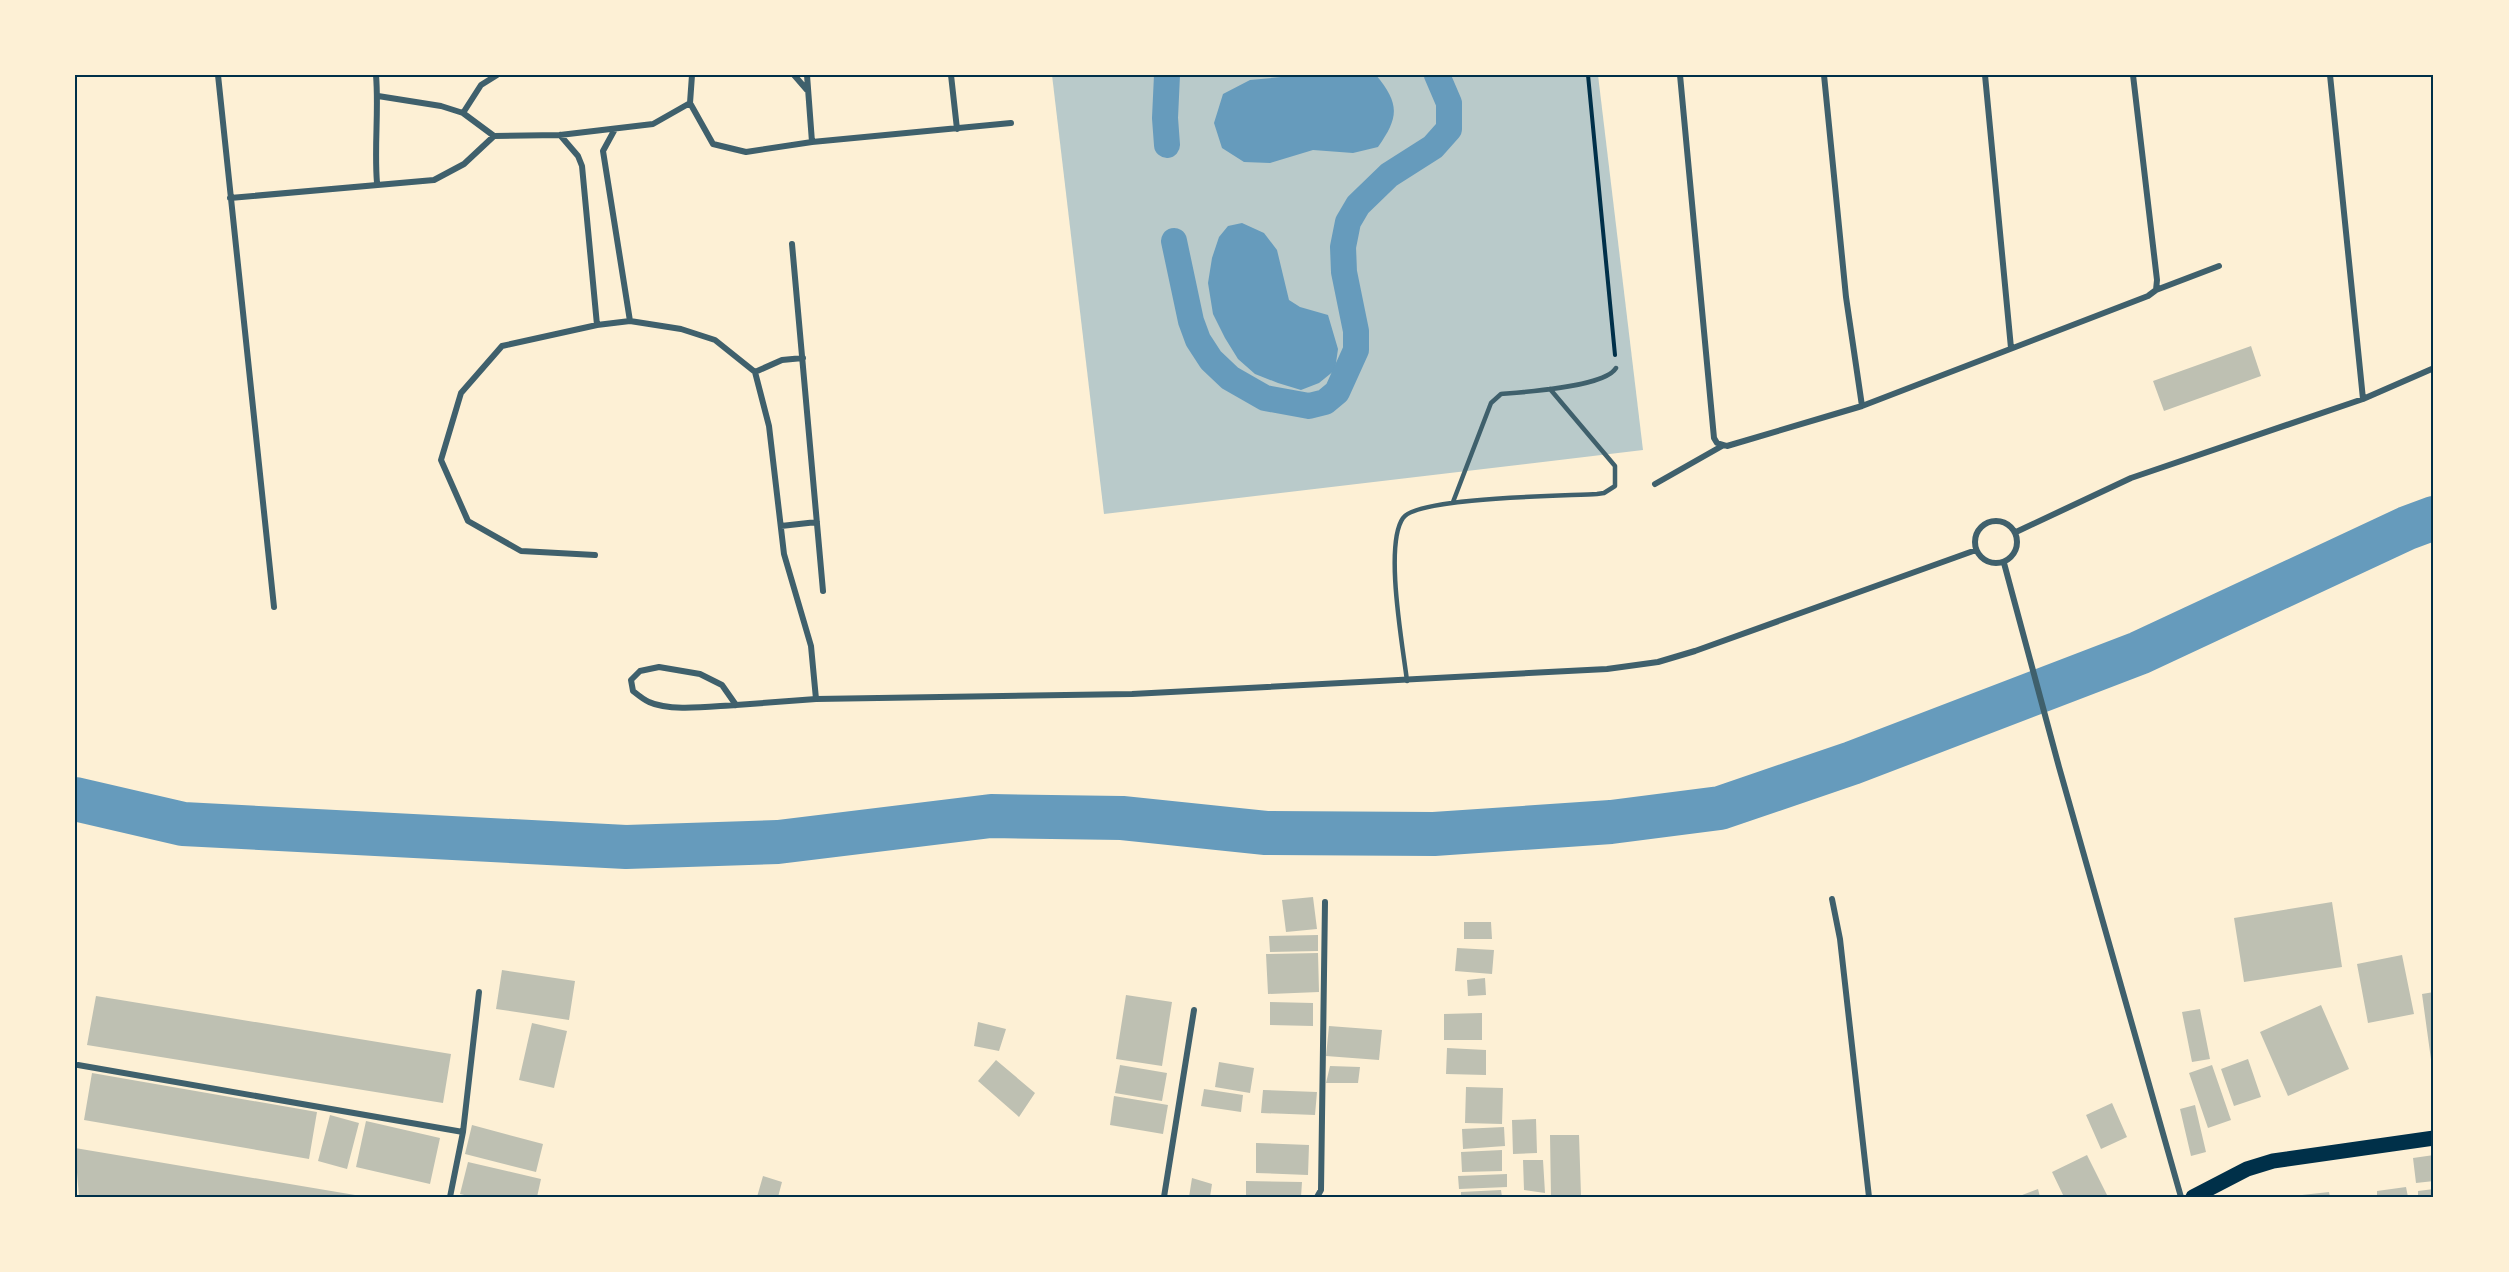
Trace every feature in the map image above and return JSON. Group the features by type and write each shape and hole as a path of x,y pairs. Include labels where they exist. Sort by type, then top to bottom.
{"main road":[{"path":"2193,1197 2247,1169 2273,1161 2434,1138"}],"street":[{"path":"218,75 274,607"},
{"path":"376,75 378,96 374,150 377,183"},
{"path":"463,113 481,85 497,75"},
{"path":"692,75 690,103 713,144 746,152 812,142 1011,123"},
{"path":"794,75 807,90"},
{"path":"807,75 812,142"},
{"path":"951,75 957,129"},
{"path":"1680,75 1714,438 1722,446"},
{"path":"1824,75 1848,306 1862,406"},
{"path":"1985,75 2011,348"},
{"path":"2133,75 2157,280 2156,290"},
{"path":"2330,75 2363,399"},
{"path":"378,96 441,106 463,113 494,136 560,135 653,124 690,103"},
{"path":"615,129 603,151 630,321"},
{"path":"560,135 578,156 582,166 597,326"},
{"path":"230,198 377,183 434,180 464,164 494,136"},
{"path":"792,244 823,591"},
{"path":"1655,484 1722,446 1862,406 2148,296 2156,290 2218,266"},
{"path":"595,555 521,551 468,521 441,460 461,393 502,346 597,326 630,321 681,329 716,340 755,372 769,426 784,554 811,646 816,699"},
{"path":"755,372 782,360 802,358"},
{"path":"2016,532 2131,478 2363,399 2434,368"},
{"path":"2003,520 2016,532 2017,548 2013,556 2004,563 1990,562 1982,558 1976,549 1976,534 1979,527 1986,522 2003,520"},
{"path":"781,526 817,522"},
{"path":"736,705 722,685 700,674 659,667 640,671 631,680 633,691 650,703 668,706 736,705 816,699 1132,694 1607,669 1659,662 1695,651 1976,549"},
{"path":"2004,563 2059,767 2181,1197"},
{"path":"1832,899 1841,951 1869,1197"},
{"path":"1317,1197 1321,1190 1325,902"},
{"path":"450,1197 463,1132 479,992"},
{"path":"1164,1197 1194,1010"},
{"path":"78,1065 463,1132"}],"lane":[{"path":"1453,502 1491,404 1502,394 1550,389 1605,378 1612,375 1616,368"},
{"path":"1407,681 1399,624 1395,546 1404,517 1412,510 1453,502 1596,494 1604,493 1615,486 1617,477 1615,466 1550,389"}],"path":[{"path":"1587,75 1616,368"}],"shaded area":[{"path":"1052,75 1598,75 1643,450 1104,514"}],"water":[{"path":"1303,75 1376,75 1389,94 1394,111 1390,127 1378,147 1353,153 1313,150 1270,163 1244,162 1222,148 1214,123 1223,94 1250,80"},
{"path":"1242,223 1264,233 1277,250 1289,300 1300,307 1328,315 1338,349 1335,370 1319,383 1301,390 1255,374 1238,359 1213,314 1208,283 1212,258 1219,237 1228,226"}],"building":[{"path":"2251,346 2261,376 2164,411 2153,381"},
{"path":"1313,897 1317,929 1286,932 1282,900"},
{"path":"2332,902 2342,967 2244,982 2234,918"},
{"path":"1464,922 1491,922 1492,939 1464,939"},
{"path":"1318,935 1318,951 1270,952 1269,936"},
{"path":"1457,948 1494,950 1492,974 1455,971"},
{"path":"1318,953 1319,992 1268,994 1266,954"},
{"path":"2402,955 2414,1014 2368,1023 2357,964"},
{"path":"502,970 575,981 569,1020 496,1009"},
{"path":"1485,978 1486,995 1468,996 1467,980"},
{"path":"2434,992 2434,1074 2433,1074 2422,994"},
{"path":"1126,995 1172,1002 1162,1066 1116,1059"},
{"path":"96,996 451,1054 443,1103 87,1045"},
{"path":"1270,1002 1313,1003 1313,1026 1270,1025"},
{"path":"2321,1005 2349,1069 2288,1096 2260,1032"},
{"path":"2200,1009 2210,1059 2192,1062 2182,1012"},
{"path":"1482,1013 1482,1040 1444,1040 1444,1014"},
{"path":"978,1022 1006,1029 999,1051 974,1046"},
{"path":"532,1023 567,1031 554,1088 519,1080"},
{"path":"1329,1026 1382,1030 1379,1060 1326,1056"},
{"path":"1447,1048 1486,1050 1486,1075 1446,1074"},
{"path":"2248,1059 2261,1097 2234,1106 2221,1069"},
{"path":"996,1060 1035,1093 1019,1117 978,1081"},
{"path":"1219,1062 1254,1068 1250,1093 1215,1087"},
{"path":"1120,1065 1167,1073 1162,1101 1115,1093"},
{"path":"2212,1065 2231,1120 2208,1128 2189,1073"},
{"path":"1330,1066 1360,1067 1358,1083 1326,1083"},
{"path":"92,1073 317,1112 309,1159 84,1120"},
{"path":"1466,1087 1503,1088 1502,1124 1465,1123"},
{"path":"1204,1089 1243,1095 1241,1112 1201,1106"},
{"path":"1263,1090 1317,1092 1315,1115 1261,1113"},
{"path":"1114,1096 1168,1105 1163,1134 1110,1125"},
{"path":"2112,1103 2127,1137 2101,1149 2086,1115"},
{"path":"2195,1105 2206,1152 2191,1156 2180,1109"},
{"path":"330,1115 359,1123 347,1169 318,1161"},
{"path":"1536,1119 1537,1153 1513,1154 1512,1120"},
{"path":"366,1121 440,1138 430,1184 356,1167"},
{"path":"472,1125 543,1144 536,1172 465,1154"},
{"path":"1504,1127 1505,1146 1463,1149 1462,1129"},
{"path":"1550,1135 1579,1135 1581,1195 1551,1197"},
{"path":"1256,1143 1309,1145 1308,1175 1256,1173"},
{"path":"75,1148 361,1196 361,1197 79,1197"},
{"path":"1502,1150 1502,1171 1462,1172 1461,1152"},
{"path":"2087,1155 2108,1197 2064,1197 2052,1172"},
{"path":"2434,1155 2434,1181 2416,1183 2413,1158"},
{"path":"1523,1160 1543,1160 1545,1193 1524,1190"},
{"path":"468,1162 541,1179 537,1197 473,1197 460,1194"},
{"path":"1507,1174 1507,1187 1459,1189 1458,1176"},
{"path":"763,1176 782,1182 778,1197 757,1197"},
{"path":"1192,1178 1212,1184 1210,1197 1189,1197"},
{"path":"1246,1181 1302,1182 1301,1197 1246,1197"},
{"path":"2406,1187 2408,1197 2377,1197 2377,1191"},
{"path":"2038,1189 2040,1197 2017,1197"},
{"path":"2434,1189 2434,1197 2418,1197 2418,1191"},
{"path":"1501,1190 1502,1197 1461,1197 1461,1192"},
{"path":"2329,1192 2330,1197 2302,1197 2302,1195"}],"waterway":[{"path":"1167,75 1165,118 1167,145"},
{"path":"1174,241 1191,321 1198,340 1211,360 1230,378 1265,398 1309,406 1325,402 1337,392 1356,350 1356,331 1344,272 1343,247 1348,222 1358,205 1389,175 1433,147 1449,129 1449,103 1437,75"},
{"path":"75,799 183,824 626,847 778,842 991,816 1122,818 1266,833 1434,834 1611,822 1720,808 1852,763 2139,653 2407,528 2434,518"}]}
